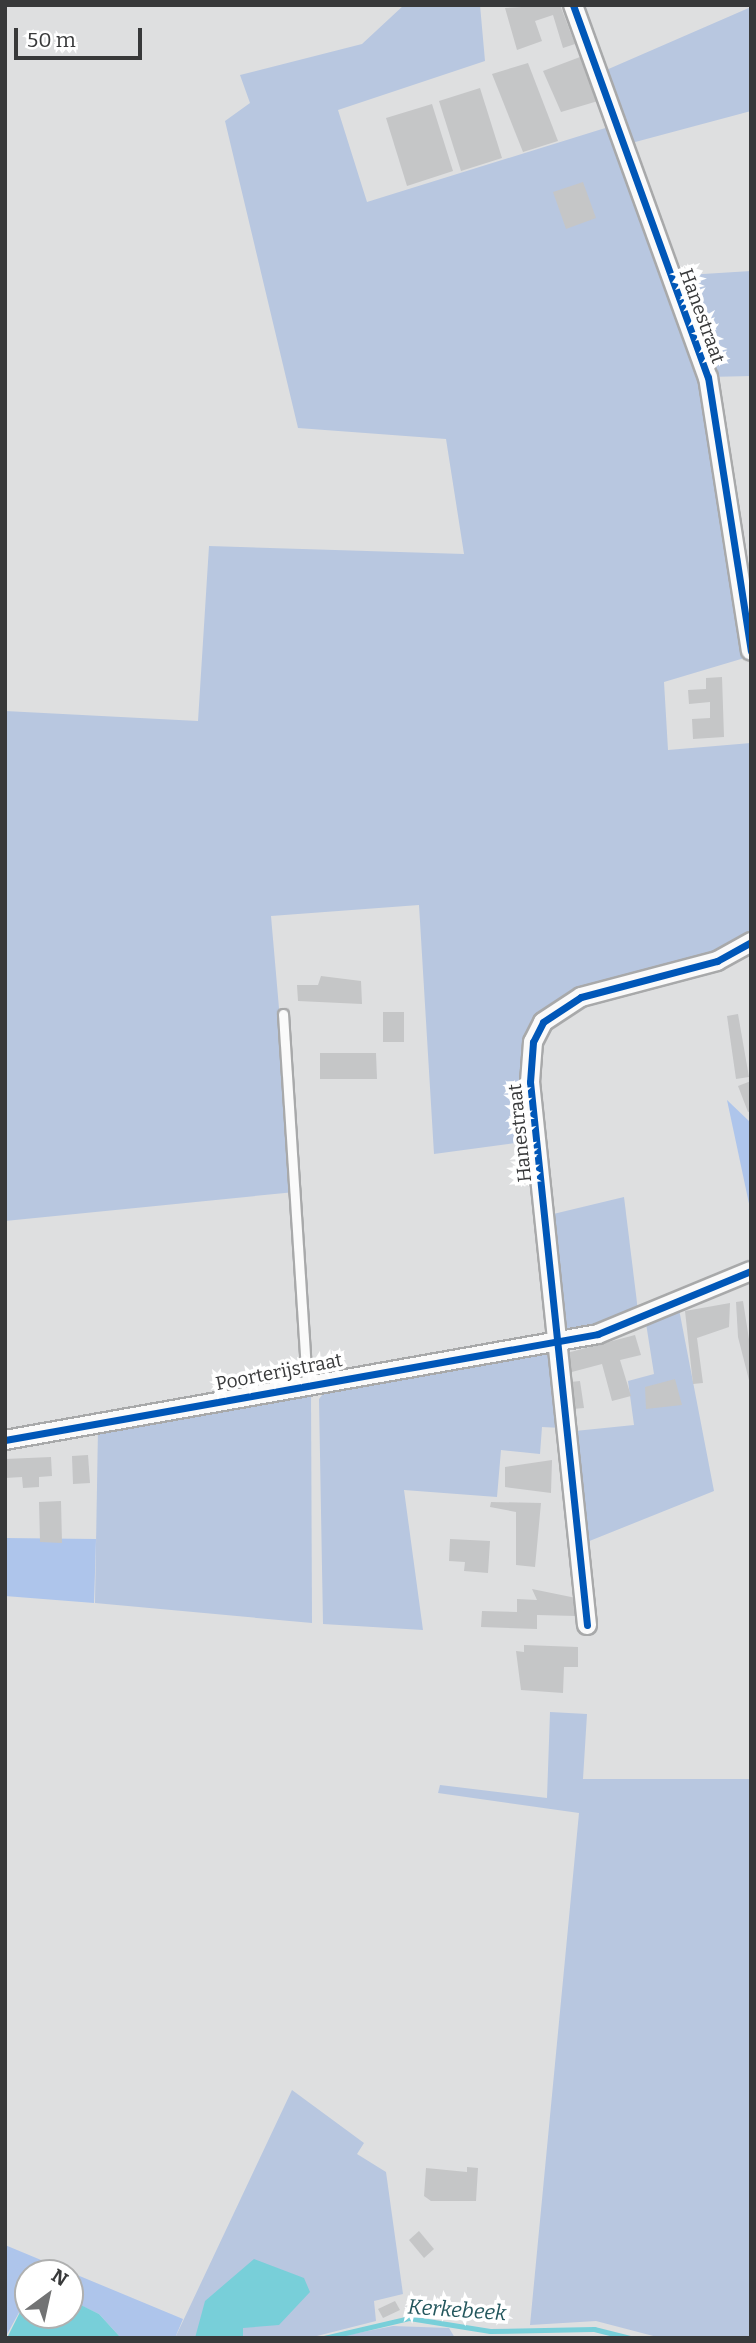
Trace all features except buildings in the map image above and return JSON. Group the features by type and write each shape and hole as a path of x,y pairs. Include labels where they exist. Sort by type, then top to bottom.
{"street":[{"name":"Hanestraat","path":"573,5 708,377 751,651"},
{"name":"Hanestraat","path":"559,1342 530,1082 533,1042 543,1022 581,997 717,961 751,942"},
{"name":"Poorterijstraat","path":"5,1440 307,1383 598,1335 751,1271"},
{"path":"559,1342 587,1625"}],"lane":[{"path":"283,1014 307,1383"}],"shaded area":[{"path":"404,5 480,5 485,61 338,110 367,202 615,125 597,74 751,7 751,111 624,145 671,276 751,271 751,376 708,377 751,656 664,682 668,750 751,743 751,942 581,997 533,1042 537,1140 434,1154 419,905 271,916 295,1192 5,1221 5,711 198,721 209,546 464,554 446,439 298,428 225,121 250,103 240,75 362,44"},
{"path":"727,1100 751,1123 751,1213"},
{"path":"624,1197 639,1319 559,1342 545,1216"},
{"path":"678,1304 714,1491 582,1544 575,1431 634,1425 628,1381 654,1374 645,1317"},
{"path":"540,1350 554,1358 562,1428 542,1427 540,1454 501,1450 497,1497 404,1490 423,1630 323,1624 319,1399 326,1390"},
{"path":"311,1390 312,1623 95,1603 98,1429"},
{"path":"5,1538 96,1539 94,1603 5,1596"},
{"path":"550,1712 587,1714 583,1779 751,1779 751,2338 661,2338 596,2321 530,2325 579,1813 438,1793 440,1785 547,1798"},
{"path":"292,2090 364,2143 357,2154 386,2172 403,2294 374,2301 376,2321 309,2338 175,2338"},
{"path":"5,2245 39,2259 14,2259 14,2322 5,2338"},
{"path":"254,2259 304,2278 310,2292 279,2325 243,2328 243,2338 195,2338 205,2301"},
{"path":"84,2278 183,2319 175,2338 121,2338 99,2314 84,2307"},
{"path":"84,2306 99,2314 121,2338 7,2338 14,2324 14,2329 84,2329"},
{"path":"393,2326 449,2328 455,2338 332,2338"}],"waterway":[{"name":"Kerkebeek","path":"324,2338 409,2318 490,2331 594,2329 630,2338"}],"cycle path":[{"path":"573,5 708,377 751,651"},
{"path":"587,1625 530,1082 533,1042 543,1022 581,997 717,961 751,942"},
{"path":"5,1440 598,1334 751,1271"}]}
